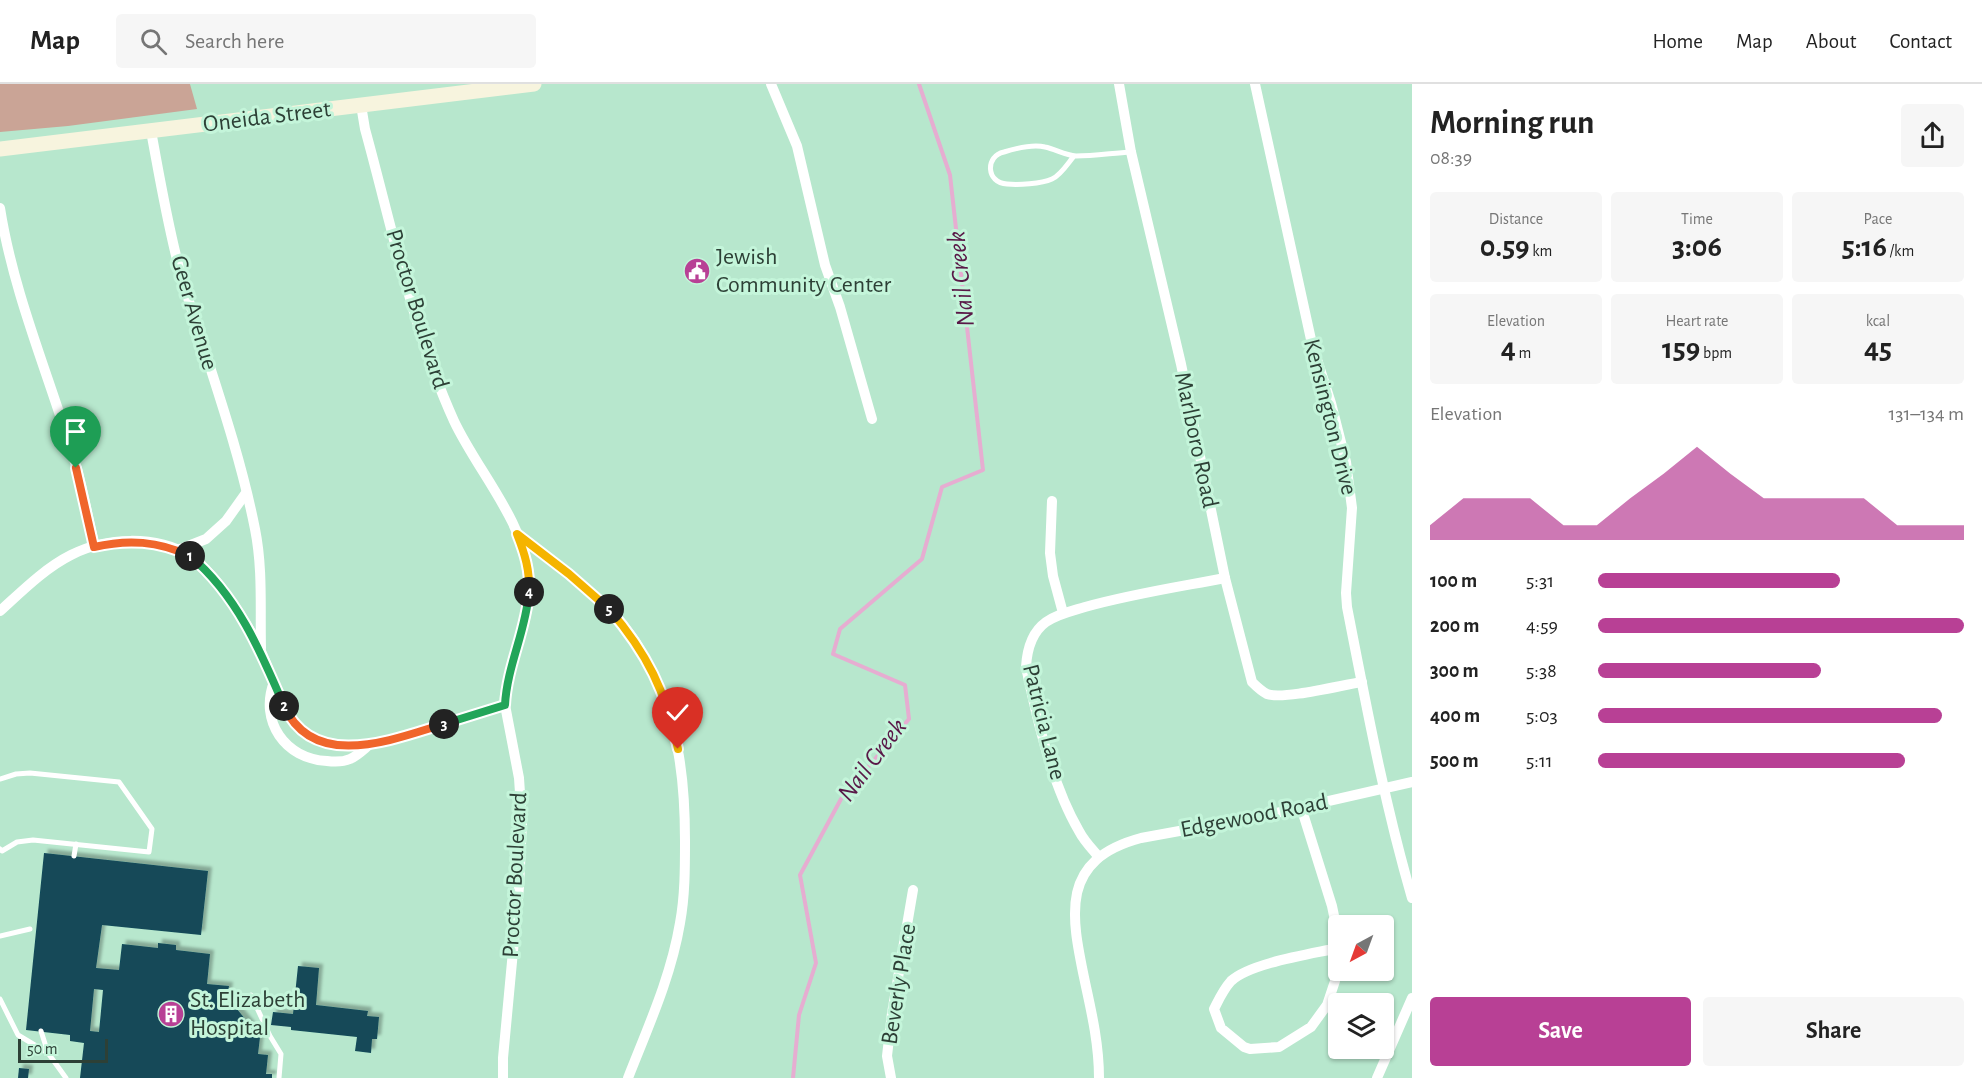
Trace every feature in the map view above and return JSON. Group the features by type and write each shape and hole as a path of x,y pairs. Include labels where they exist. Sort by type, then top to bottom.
{"street":[{"name":"Oneida Street","path":"0,149 361,105 466,88 534,84"},
{"path":"771,84 797,146 825,266 840,307 872,419"},
{"name":"Marlboro Road","path":"1119,84 1131,152 1181,364 1225,578 1252,682 1265,693 1273,695 1362,682"},
{"name":"Kensington Drive","path":"1255,84 1312,344 1331,403 1346,462 1352,508 1347,607 1383,788 1412,898"},
{"name":"Proctor Boulevard","path":"361,105 365,129 423,346 455,423 517,534 526,556 530,576 522,630 509,670 505,705 519,778 522,823 503,1078"},
{"name":"Geer Avenue","path":"151,131 166,213 181,273 238,460 255,531 260,570 262,654"},
{"path":"0,208 6,246 76,468 94,547"},
{"path":"178,550 206,539 226,521 246,493"},
{"path":"1052,501 1050,553 1053,576 1063,613"},
{"name":"Proctor Boulevard","path":"517,534 605,605 631,634 660,688 672,719 685,796 686,876 681,922 663,990 628,1078"},
{"path":"0,610 53,566 72,554 111,543 134,541 151,543 178,550 190,556 202,566 222,590 255,638 286,710 296,725 310,737 322,742 355,746 369,745 505,705"},
{"name":"Patricia Lane","path":"1099,857 1080,834 1067,809 1051,762 1026,666 1027,654 1039,628 1063,613 1108,600 1225,578"},
{"path":"274,682 270,691 269,703 273,721 285,744 295,753 316,761 342,761 356,756 369,745"},
{"name":"Edgewood Road","path":"1099,857 1121,843 1141,838 1267,815 1412,782"},
{"path":"1300,807 1334,915"},
{"path":"1099,857 1083,875 1075,900 1075,935 1094,1020 1099,1078"},
{"name":"Beverly Place","path":"891,1078 887,1056 892,1013 913,890"},
{"path":"1328,950 1248,970 1232,980 1221,993 1214,1009 1221,1028 1244,1047 1280,1047 1311,1028 1327,1005 1335,981"},
{"path":"1377,1078 1412,998"}],"lane":[{"path":"1074,156 1052,179 1019,185 1002,184 994,180 990,174 990,161 994,155 1032,146 1044,147 1074,156 1131,152"},
{"path":"0,779 30,773 119,782 152,829 149,852 24,840 1,851"},
{"path":"74,856 76,844"},
{"path":"0,936 30,929"},
{"path":"251,995 281,1054 279,1078"},
{"path":"0,999 18,1035 48,1053"},
{"path":"41,1031 48,1053 66,1078"}],"shaded area":[{"path":"0,84 190,84 197,109 68,126 0,132"}],"building":[{"path":"44,853 208,871 201,935 102,925 96,968 119,970 122,944 158,948 158,943 176,945 176,950 210,954 207,984 229,986 227,997 260,1037 258,1054 268,1055 266,1074 272,1074 272,1078 80,1078 84,1043 70,1041 70,1035 26,1030","holes":["94,989 103,990 99,1032 90,1031"]},
{"path":"298,966 319,968 316,1005 368,1011 367,1016 379,1017 377,1039 372,1039 371,1053 355,1051 357,1037 291,1030 291,1027 271,1025 273,1012 293,1014"},
{"path":"19,1068 29,1069 28,1078 18,1078"}],"waterway":[{"name":"Nail Creek","path":"793,1078 799,1015 816,963 800,875 841,799 909,719 905,685 833,654 840,629 922,559 942,487 983,470 950,175 919,84"}],"place":[{"name":"Jewish Community Center","path":"697,271"},
{"name":"St. Elizabeth Hospital","path":"171,1014"}],"route":[{"path":"76,468 94,547 134,541 151,543 178,550 202,566 222,590 255,638 286,710 296,725 310,737 322,742 355,746 380,743 505,705 509,670 522,630 529,595 530,576 526,556 517,534 605,605 631,634 660,688 672,719 678,749"}]}
